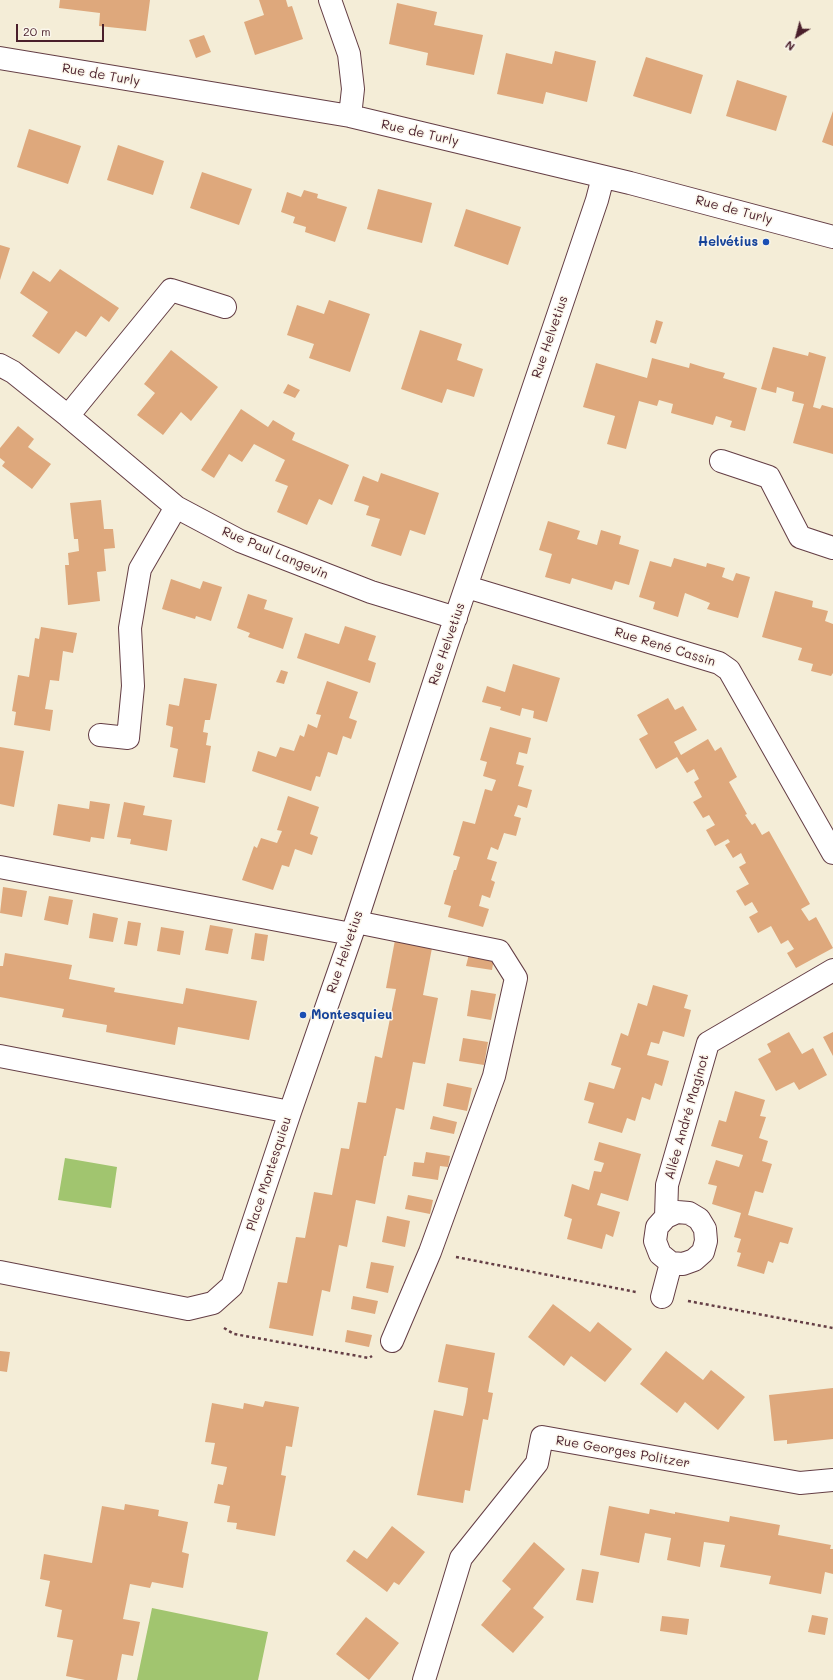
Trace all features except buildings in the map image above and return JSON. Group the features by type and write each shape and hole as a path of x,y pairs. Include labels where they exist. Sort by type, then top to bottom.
{"street":[{"path":"330,0 350,54 353,89 350,116"},
{"name":"Rue de Turly","path":"0,58 350,116 692,198 833,237"},
{"name":"Rue Helvetius","path":"290,1112 354,928 456,618 597,200 603,176"},
{"path":"68,416 171,290 225,307"},
{"name":"Rue Paul Langevin","path":"0,365 13,372 68,416 176,507 240,541 371,592 456,618"},
{"path":"721,461 769,477 800,537 833,548"},
{"path":"100,735 128,738 132,686 130,628 140,568 176,507"},
{"name":"Rue René Cassin","path":"467,586 719,663 729,670 833,853"},
{"path":"0,867 354,928 499,951 516,978 494,1076 430,1252 392,1340"},
{"name":"Allée André Maginot","path":"666,1217 667,1185 708,1043 833,970"},
{"name":"Place Montesquieu","path":"0,1056 290,1112 232,1286 213,1303 188,1309 0,1272"},
{"path":"677,1212 689,1213 699,1219 705,1229 706,1241 703,1252 694,1260 683,1264 671,1263 660,1254 654,1241 657,1227 666,1217 677,1212"},
{"path":"662,1297 671,1263"},
{"name":"Rue Georges Politzer","path":"424,1680 461,1558 537,1463 542,1438 800,1484 833,1480"}],"path":[{"path":"430,1252 662,1297 833,1328"},
{"path":"188,1309 234,1334 369,1358 392,1340"}],"green space":[{"path":"65,1158 117,1167 111,1208 58,1200"},
{"path":"152,1608 268,1632 258,1680 137,1680"}],"place":[{"name":"Helvétius","path":"766,242"},
{"name":"Montesquieu","path":"303,1015"}]}
